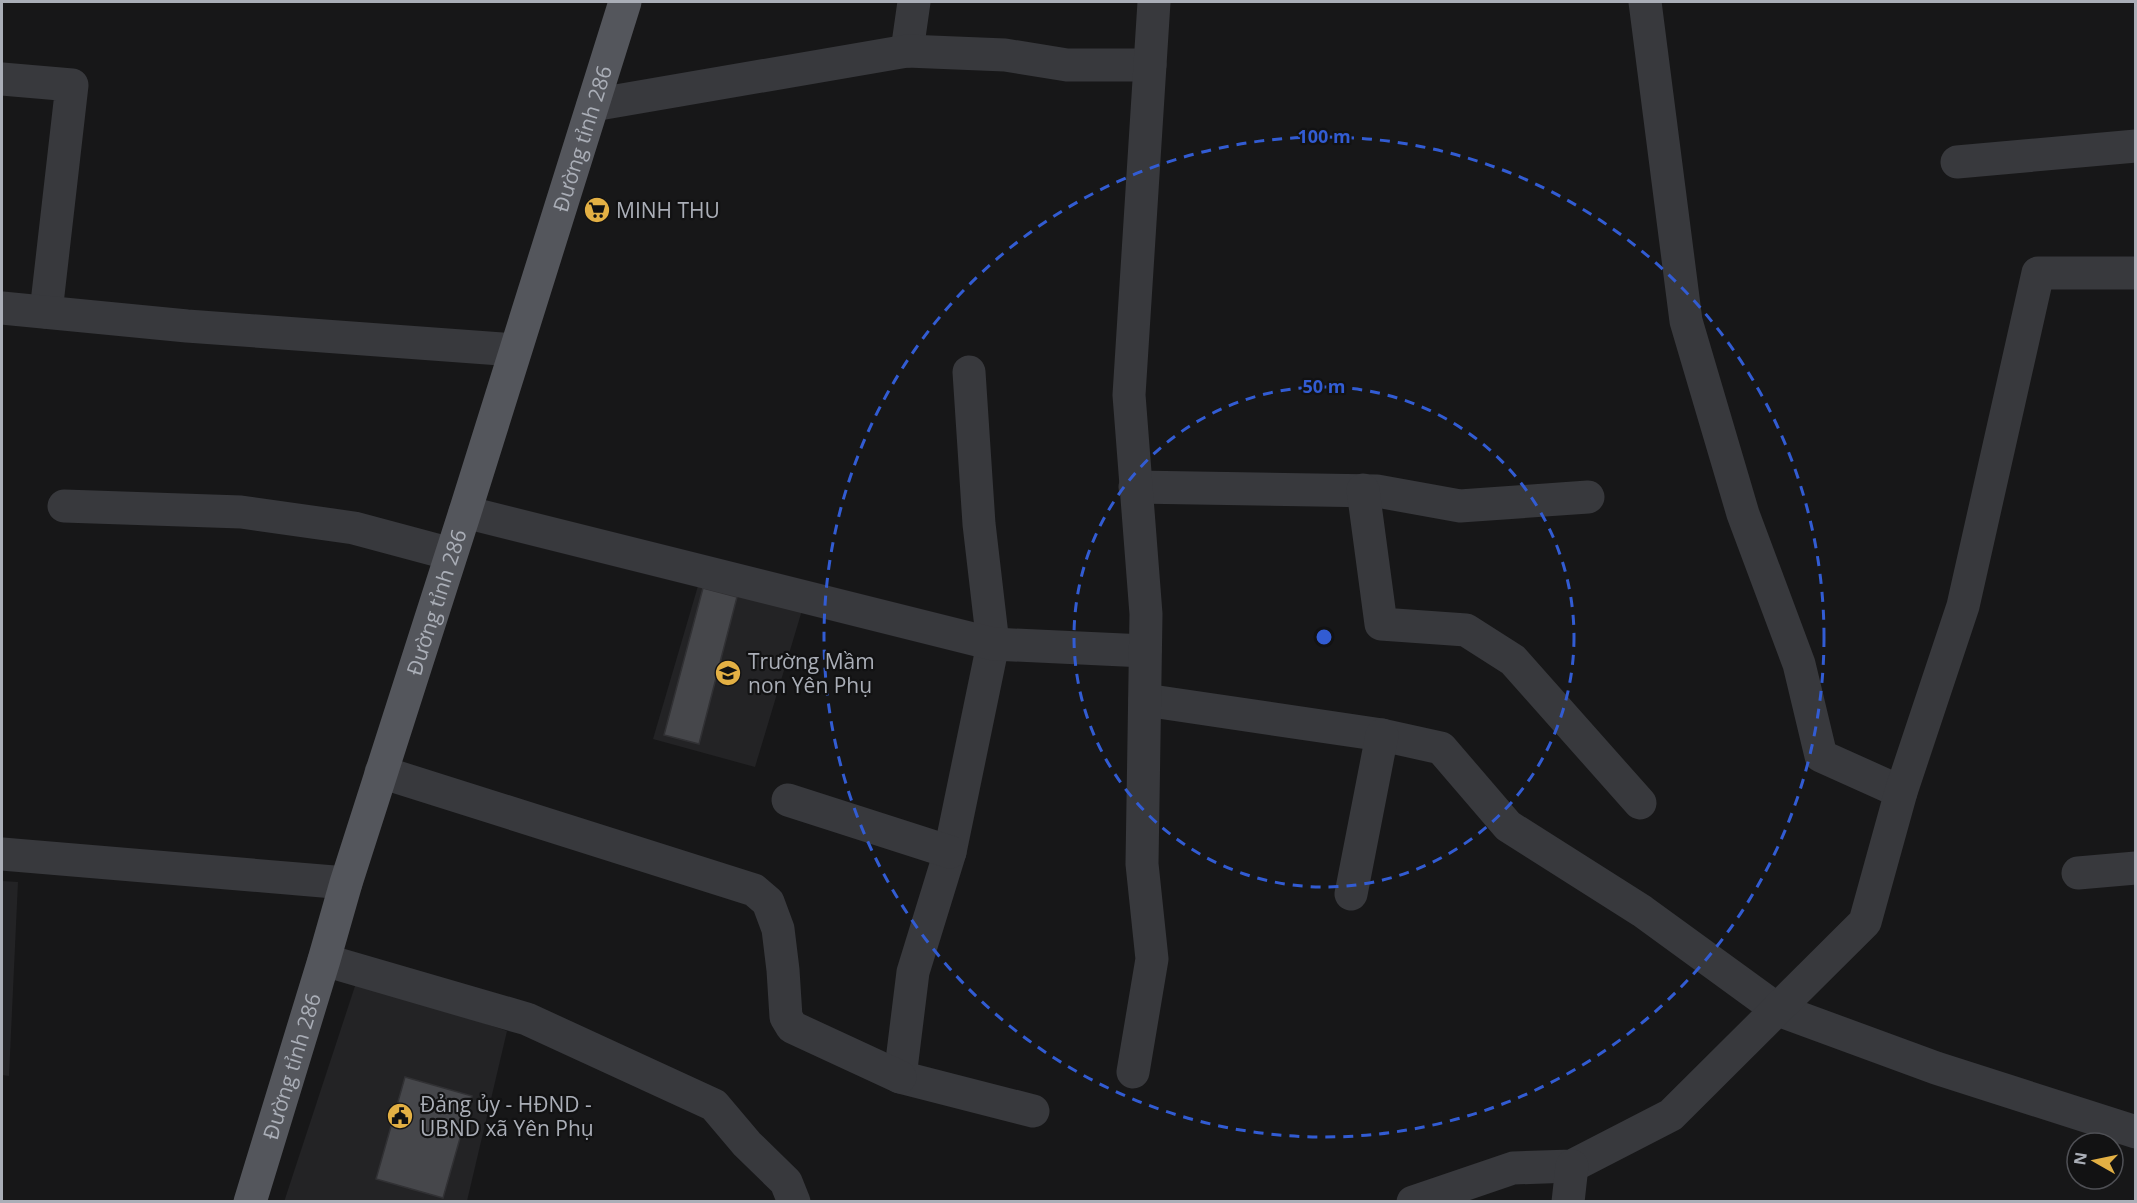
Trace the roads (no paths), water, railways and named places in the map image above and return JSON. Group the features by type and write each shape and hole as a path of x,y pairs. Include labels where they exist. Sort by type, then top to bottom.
{"main road":[{"name":"Đường tỉnh 286","path":"250,1202 346,883 625,2"}],"street":[{"path":"907,51 914,2"},
{"path":"1133,1072 1152,959 1142,864 1146,614 1129,395 1154,2"},
{"path":"1645,2 1686,321 1743,514 1799,664 1821,756 1901,792"},
{"path":"593,105 907,51 1005,55 1067,64 1150,65"},
{"path":"2,79 72,85 46,312"},
{"path":"1957,162 2136,146"},
{"path":"1413,1202 1513,1168 1572,1166 1671,1115 1865,922 1901,792 1963,606 2038,273 2136,273"},
{"path":"2,308 187,326 515,350"},
{"path":"900,1077 913,972 950,852 993,644 979,524 969,372"},
{"path":"1135,487 1363,490 1394,492 1460,506 1588,497"},
{"path":"1363,490 1381,624 1466,630 1513,660 1640,803"},
{"path":"64,506 241,512 354,528 451,554"},
{"path":"465,512 993,644 1145,651"},
{"path":"1145,700 1382,735 1441,748 1508,826 1642,911 1778,1011 1936,1068 2136,1132"},
{"path":"1352,894 1382,735"},
{"path":"381,772 754,890 768,902 778,929 786,1017 792,1027 900,1077 1033,1111"},
{"path":"788,800 950,852"},
{"path":"2,854 346,883"},
{"path":"2078,873 2136,868"},
{"path":"324,960 527,1018 714,1105 747,1144 786,1182 794,1202"},
{"path":"1568,1202 1572,1166"}],"place":[{"name":"MINH THU","path":"597,210"},
{"name":"Trường Mầm non Yên Phụ","path":"728,673"},
{"name":"Đảng ủy - HĐND - UBND xã Yên Phụ","path":"400,1116"}]}
